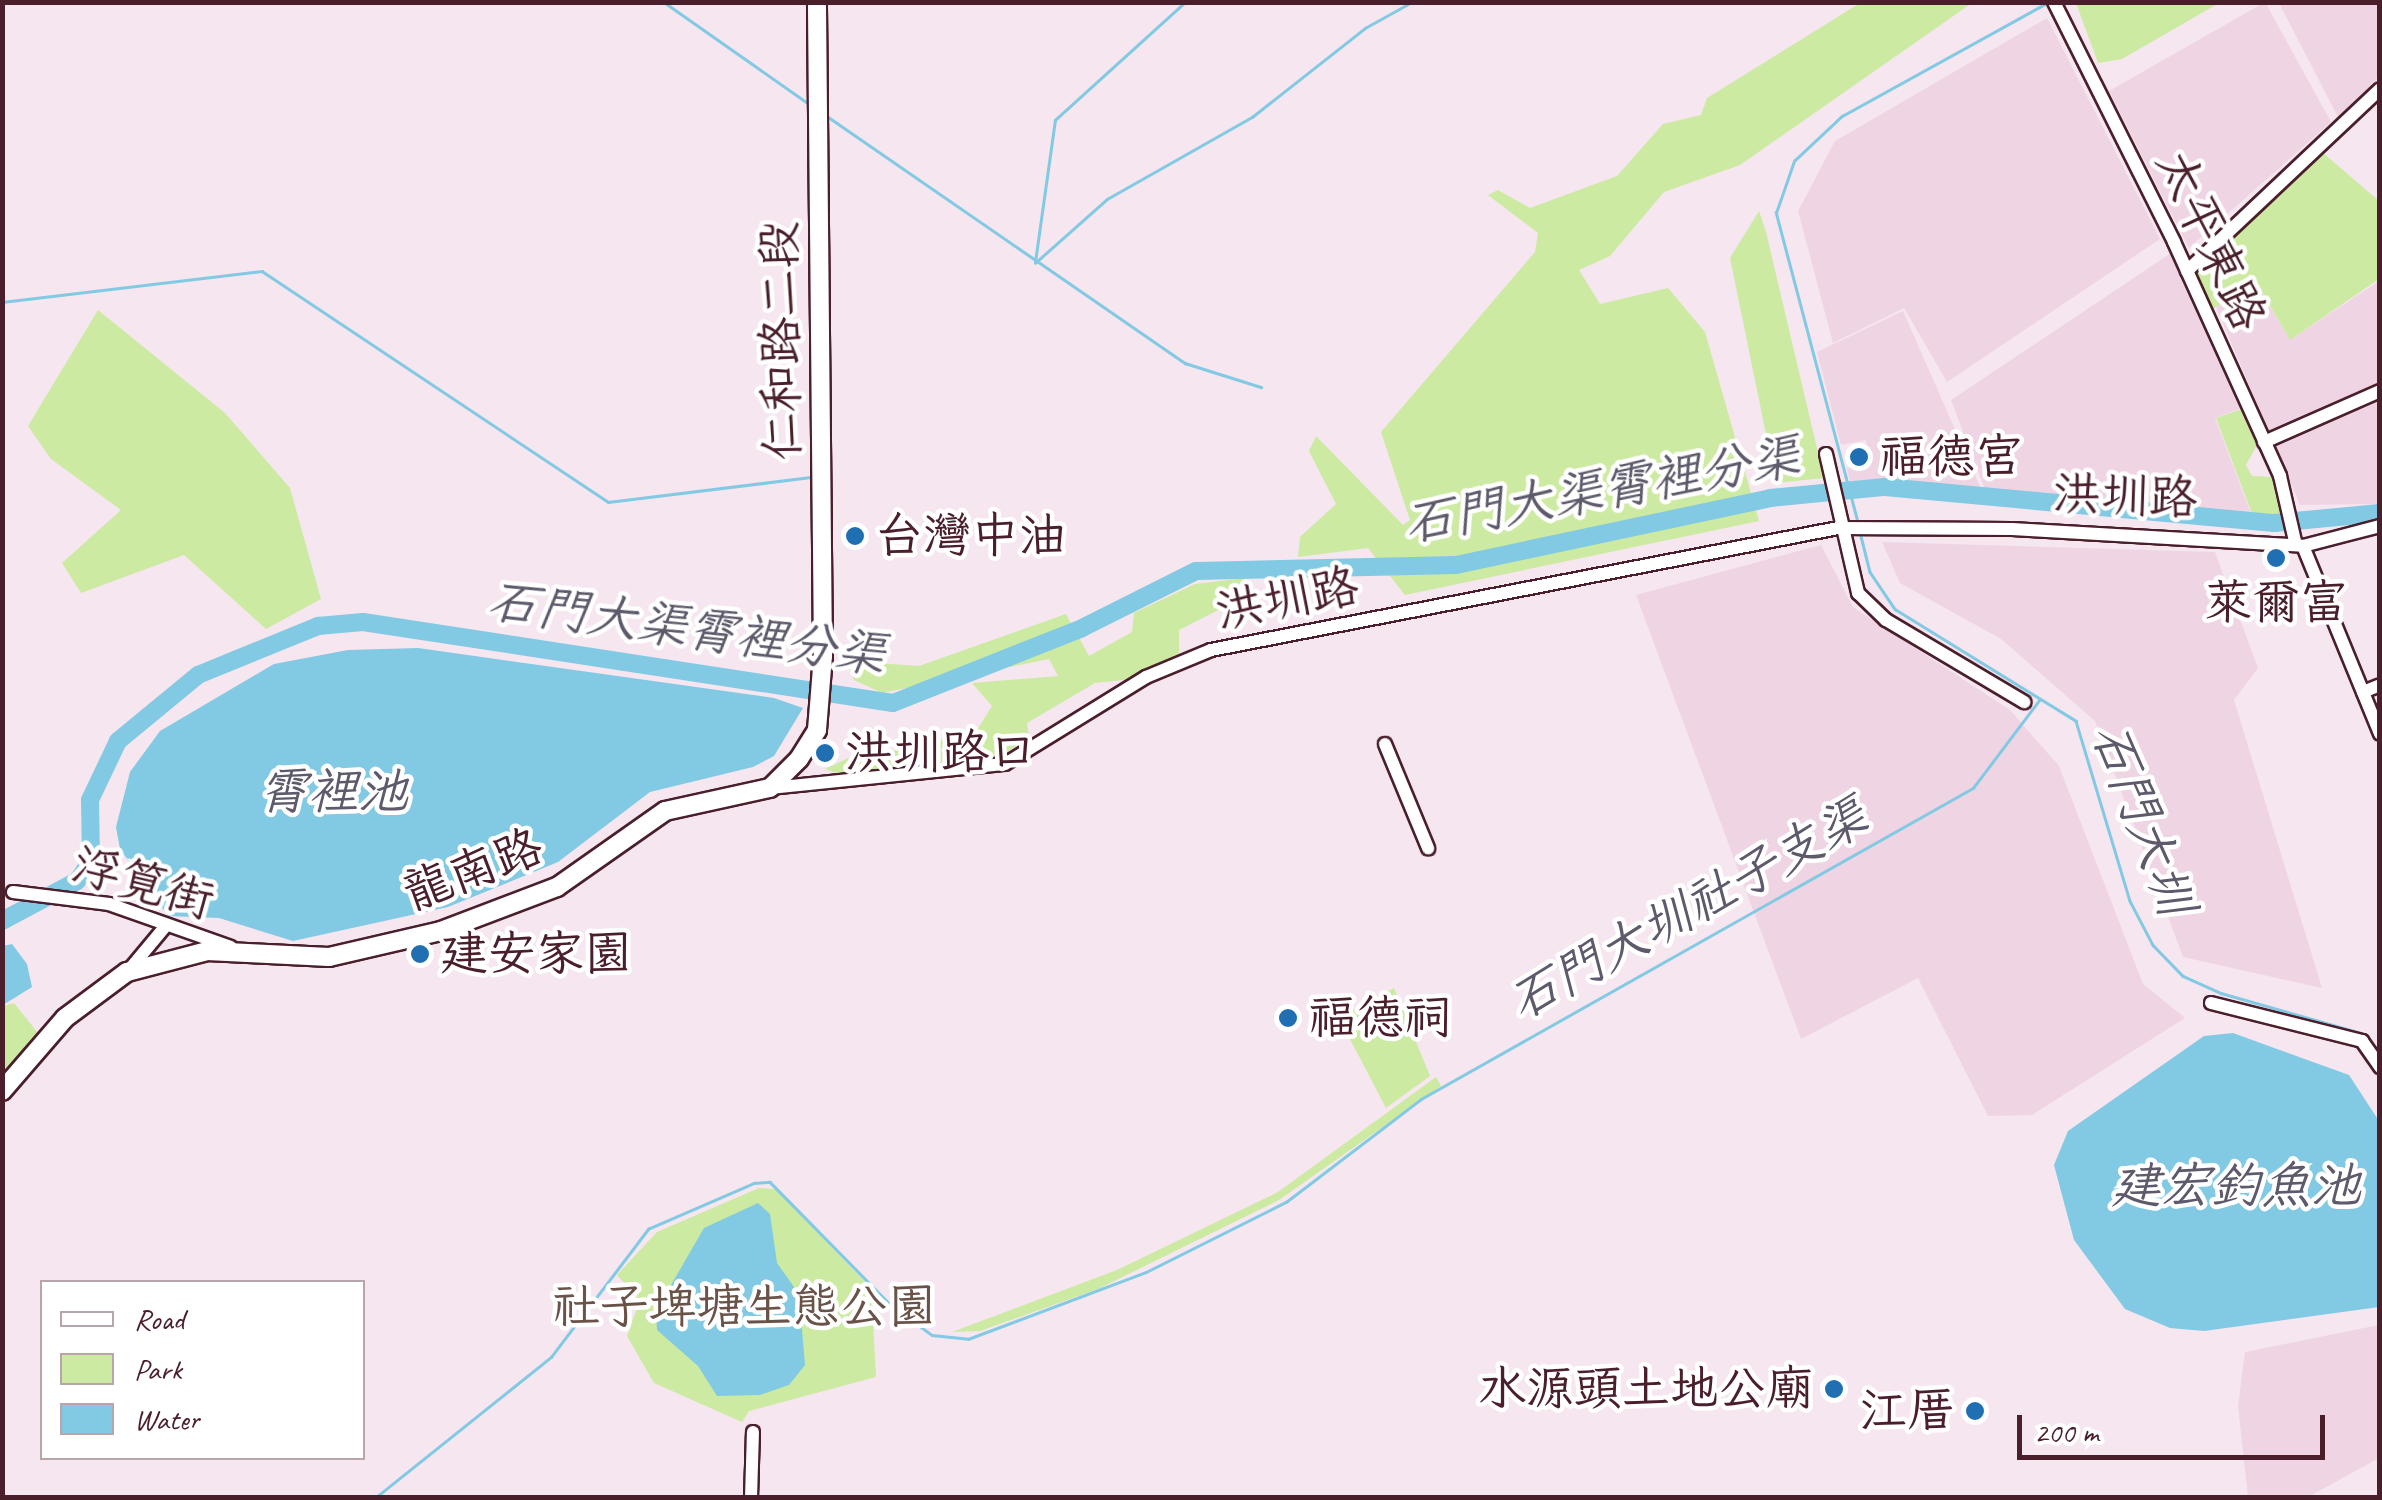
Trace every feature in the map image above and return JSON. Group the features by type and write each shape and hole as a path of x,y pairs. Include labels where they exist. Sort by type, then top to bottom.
{"main road":[{"name":"仁和路二段","path":"770,788 817,730 822,700 817,2"},
{"name":"龍南路","path":"2,1092 54,1029 127,972 188,953 330,957 441,930 556,887 665,811 770,788"}],"street":[{"name":"太平東路","path":"2055,4 2188,272 2264,442 2297,539 2380,734"},
{"path":"2188,272 2380,89"},
{"path":"2264,442 2380,390"},
{"path":"1826,454 1852,524 1858,594 1872,608 2024,702"},
{"name":"洪圳路","path":"1005,764 1146,678 1211,650 1852,524 2297,539 2380,526"},
{"path":"2363,692 2380,684"},
{"path":"1385,744 1428,848"},
{"name":"龍南路","path":"770,788 1005,764"},
{"name":"浮筧街","path":"13,892 109,904 164,928 250,955"},
{"path":"127,972 164,928"},
{"path":"2211,1002 2362,1041 2380,1066"},
{"path":"751,1498 753,1432"}],"shaded area":[{"path":"2265,2 2331,122 2189,248 2109,91"},
{"path":"2279,3 2379,3 2379,76 2340,121"},
{"path":"2047,18 2160,239 1947,382 1904,308 1833,343 1798,211 1835,141"},
{"path":"2174,251 2242,408 2215,418 2253,519 1985,490 1951,400"},
{"path":"2255,281 2290,340 2379,281 2379,504 2300,505 2216,307"},
{"path":"1903,311 1982,491 1851,487 1847,468 1869,465 1866,440 1841,445 1817,352"},
{"path":"1882,542 2215,552 2258,668 2234,700 2322,988 2183,957 2095,721 2001,639 1900,583"},
{"path":"1821,545 1853,607 2010,710 2059,766 2143,984 2185,1018 2032,1115 1988,1116 1918,978 1801,1039 1636,595"},
{"path":"2379,1325 2379,1458 2308,1497 2248,1497 2238,1406 2245,1352"}],"green space":[{"path":"2076,2 2219,3 2122,59 2098,63"},
{"path":"1860,3 1972,3 1740,165 1664,192 1610,256 1579,270 1600,304 1668,288 1705,332 1759,521 1405,595 1368,548 1298,557 1300,537 1336,504 1309,451 1316,436 1403,525 1410,520 1381,432 1535,252 1538,233 1488,195 1498,190 1530,208 1617,176 1663,124 1701,115 1707,98"},
{"path":"2322,152 2379,201 2379,279 2290,340 2255,280 2210,311 2191,271"},
{"path":"1759,211 1824,478 1776,483 1730,258"},
{"path":"98,310 225,413 290,488 321,599 266,629 184,555 81,593 62,563 121,510 51,459 28,426"},
{"path":"2245,408 2259,441 2246,465 2252,476 2273,477 2288,519 2254,519 2216,418"},
{"path":"1246,578 1232,603 1179,630 1179,654 1133,679 1095,683 1027,723 1029,738 994,760 855,779 825,769 855,755 901,750 977,730 992,706 972,683 1058,676 1049,659 882,693 854,680 846,661 919,666 1066,614 1089,656 1132,632 1134,613 1195,584"},
{"path":"1394,988 1430,1076 1386,1108 1339,1018"},
{"path":"14,1003 38,1033 3,1077 3,1006"},
{"path":"1436,1077 1441,1086 1279,1200 1098,1289 980,1331 952,1332 1117,1270 1278,1192"},
{"name":"社子埤塘生態公園","path":"759,1188 775,1189 871,1288 876,1377 749,1411 742,1422 654,1383 627,1336 640,1300 617,1275 657,1232"}],"water":[{"name":"霄裡池","path":"418,648 774,698 803,708 774,756 753,767 650,792 558,862 448,907 293,941 219,918 168,916 120,849 116,827 130,772 160,731 274,664 348,650"},
{"path":"12,944 27,964 32,987 3,1005 3,946"},
{"name":"建宏釣魚池","path":"2233,1033 2349,1075 2379,1121 2379,1307 2204,1331 2170,1328 2125,1309 2074,1240 2054,1165 2068,1131 2204,1036"},
{"path":"758,1203 770,1214 777,1263 799,1294 805,1365 789,1385 760,1395 717,1396 698,1366 657,1330 656,1311 704,1228"}],"waterway":[{"path":"664,2 809,104"},
{"path":"1035,262 1055,120 1185,2"},
{"path":"1035,263 1107,199 1252,117 1365,28 1412,2"},
{"name":"石門大圳","path":"1858,524 1776,213 1794,161 1842,116 2047,3"},
{"path":"824,114 1185,363 1261,387"},
{"path":"2,302 262,271 608,502 812,477"},
{"name":"石門大渠霄裡分渠","path":"2,921 77,881 91,862 90,800 118,741 198,675 318,626 363,622 893,703 1082,628 1196,571 1456,565 1770,498 1885,487 2274,523 2380,513"},
{"name":"石門大圳","path":"1860,532 1870,572 1895,609 2076,721 2130,901 2153,945 2183,976 2221,993 2361,1033 2380,1052"},
{"name":"石門大圳社子支渠","path":"375,1498 551,1357 648,1229 754,1183 770,1182 890,1304 932,1335 968,1339 1146,1272 1286,1202 1421,1099 1973,788 2040,699"}],"place":[{"name":"福德宮","path":"1859,457"},
{"name":"台灣中油","path":"855,536"},
{"name":"萊爾富","path":"2276,558"},
{"name":"洪圳路口","path":"825,753"},
{"name":"建安家園","path":"420,954"},
{"name":"福德祠","path":"1288,1018"},
{"name":"水源頭土地公廟","path":"1834,1389"},
{"name":"江厝","path":"1975,1411"}]}
